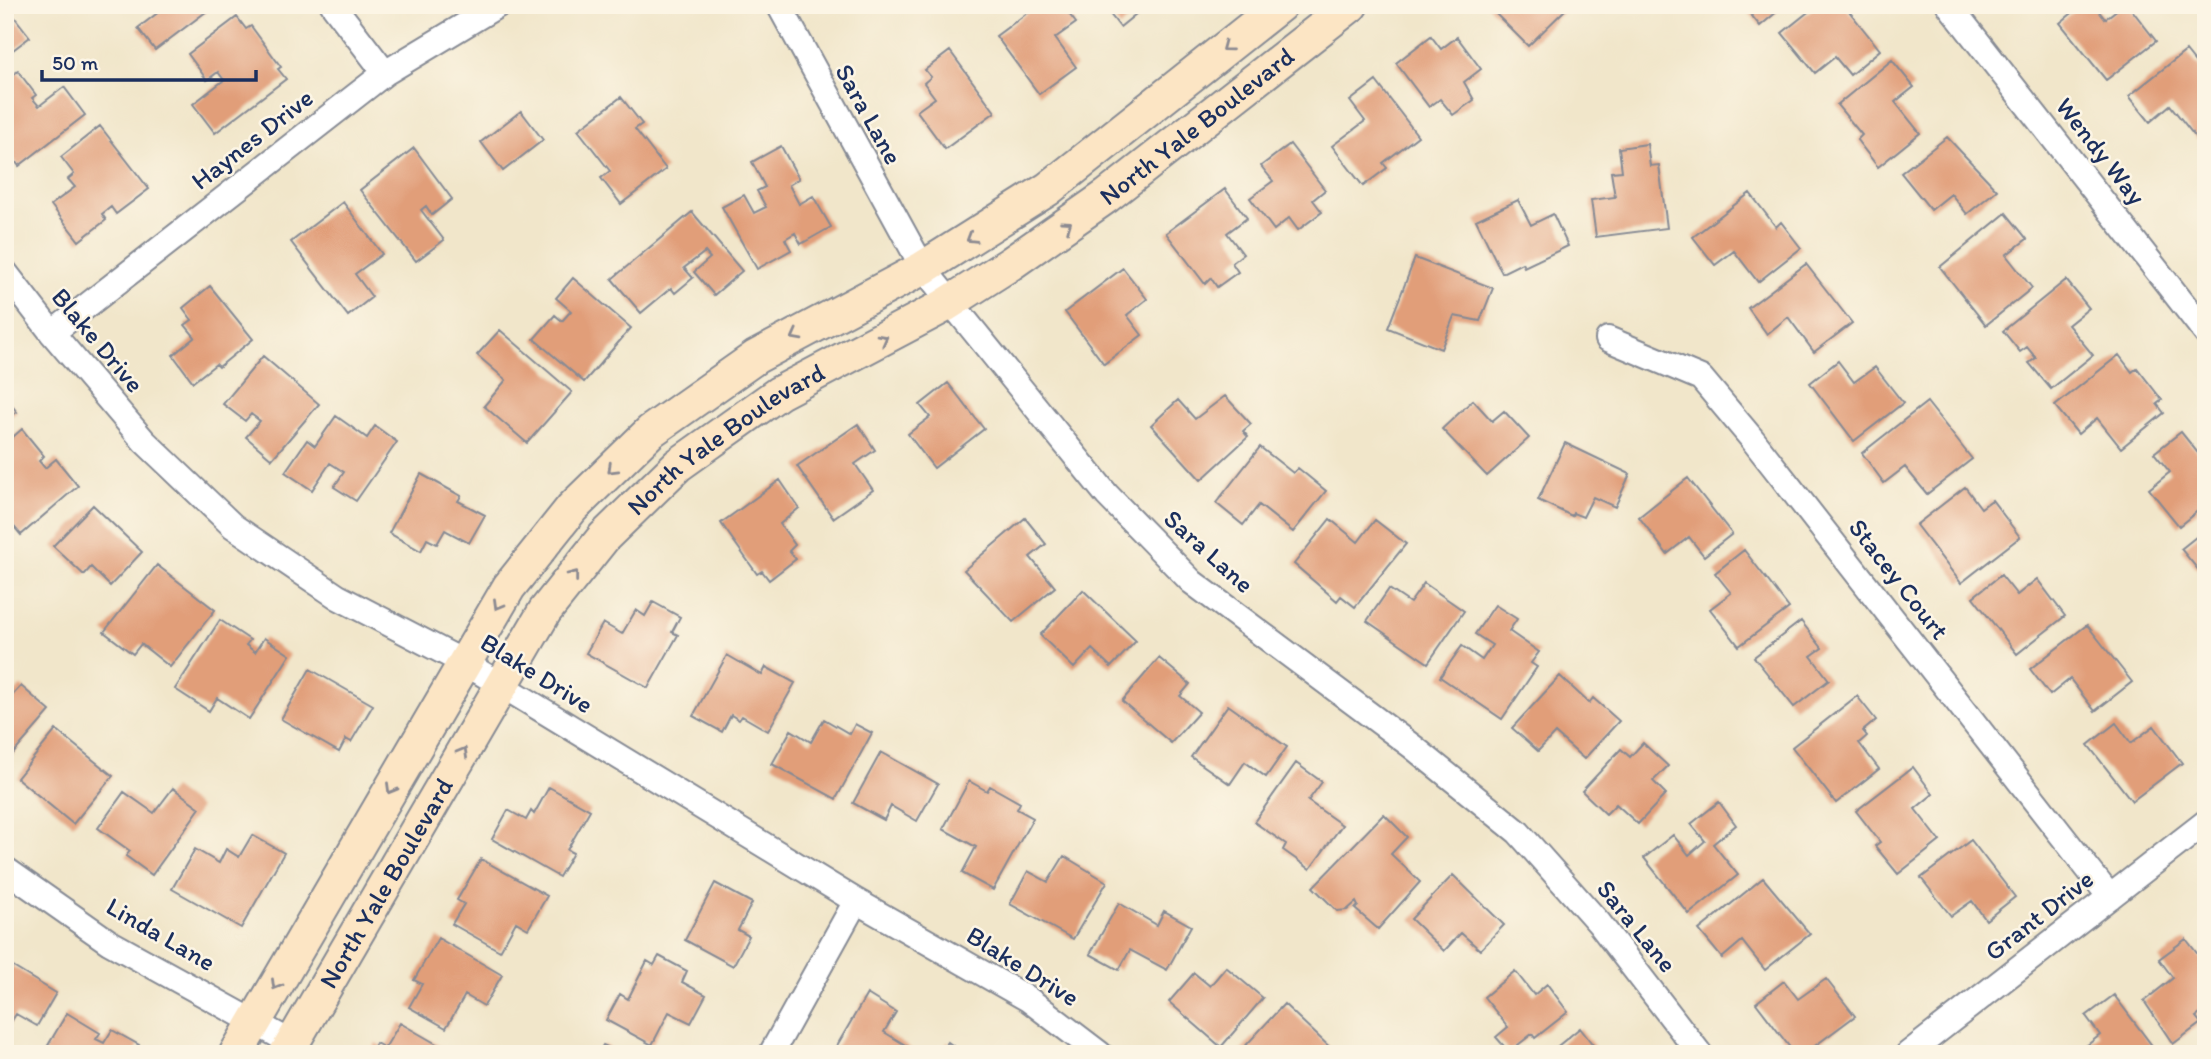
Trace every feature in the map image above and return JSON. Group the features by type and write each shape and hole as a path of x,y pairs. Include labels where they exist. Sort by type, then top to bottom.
{"street":[{"path":"333,5 386,73"},
{"name":"Haynes Drive","path":"52,333 386,73 498,5"},
{"name":"Sara Lane","path":"779,5 799,48 923,268 1107,495 1192,582 1413,747 1518,832 1599,923 1700,1054"},
{"name":"North Yale Boulevard","path":"236,1054 509,587 572,508 650,431 756,357 923,268 1048,189 1280,5"},
{"name":"North Yale Boulevard","path":"289,1048 545,611 604,537 678,465 779,393 949,303 1107,197 1351,5"},
{"name":"Wendy Way","path":"1949,5 2206,333"},
{"name":"Blake Drive","path":"5,272 52,333 144,441 233,526 338,597 465,663 856,901 1028,999 1100,1054"},
{"name":"Stacey Court","path":"1608,339 1701,378 1753,440 2110,897"},
{"name":"Grant Drive","path":"1908,1054 2206,822"},
{"name":"Linda Lane","path":"5,869 109,942 255,1021 289,1048"},
{"path":"771,1054 856,901"}],"building":[{"path":"168,5 215,5 155,50 138,28"},
{"path":"1038,5 1062,5 1076,23 1055,38 1076,67 1039,94 996,36"},
{"path":"1103,5 1147,5 1120,27"},
{"path":"1487,5 1570,5 1528,46"},
{"path":"1743,5 1785,5 1760,26"},
{"path":"1817,5 1844,5 1880,50 1850,75 1835,57 1815,73 1782,33"},
{"path":"2082,5 2094,5 2105,19 2123,5 2128,5 2156,41 2106,80 2060,23"},
{"path":"9,10 30,37 5,56 5,13"},
{"path":"237,17 246,29 251,26 281,67 278,69 286,79 215,133 193,104 224,80 218,72 207,80 188,54"},
{"path":"1431,36 1441,49 1457,37 1481,69 1464,82 1474,100 1453,115 1440,99 1429,107 1396,63"},
{"path":"950,51 995,112 945,149 917,111 935,98 924,83 931,77 925,70"},
{"path":"2186,51 2206,76 2206,132 2197,139 2170,105 2150,122 2129,96"},
{"path":"1892,60 1914,87 1895,102 1920,133 1878,167 1857,140 1862,135 1837,105"},
{"path":"18,71 36,95 32,98 39,106 64,87 85,115 19,166 5,148 5,81"},
{"path":"1376,81 1418,136 1383,163 1387,168 1363,186 1332,146 1365,121 1350,101"},
{"path":"621,97 642,124 635,129 666,169 621,204 601,178 610,171 578,130"},
{"path":"521,111 543,140 503,171 481,142"},
{"path":"100,126 149,189 116,214 111,207 102,214 106,220 79,241 51,205 75,187 68,179 74,174 61,157"},
{"path":"1947,137 1997,190 1967,214 1951,194 1931,210 1901,173"},
{"path":"1290,144 1325,190 1313,200 1322,212 1298,230 1289,218 1274,230 1250,198 1273,181 1261,166"},
{"path":"1647,144 1650,166 1659,165 1667,228 1596,237 1591,200 1615,197 1611,172 1622,171 1619,148"},
{"path":"781,146 799,179 789,185 799,204 813,196 831,227 801,244 795,233 785,239 791,250 757,269 722,207 744,195 754,213 766,207 757,191 765,187 752,162"},
{"path":"414,148 452,199 432,215 426,206 421,210 444,240 416,261 360,190"},
{"path":"1225,189 1247,218 1227,233 1243,254 1232,263 1238,272 1217,287 1211,278 1205,284 1166,233"},
{"path":"1750,193 1776,227 1781,222 1801,248 1758,282 1734,251 1715,265 1693,237"},
{"path":"1518,200 1531,225 1553,214 1568,246 1524,267 1522,263 1502,273 1476,220"},
{"path":"343,202 382,254 355,274 372,297 348,316 291,242"},
{"path":"692,212 742,271 714,295 694,272 710,258 705,252 684,268 693,278 675,293 671,288 641,313 612,279"},
{"path":"2006,213 2027,239 2006,255 2032,288 1986,325 1940,267"},
{"path":"1415,258 1493,288 1480,321 1454,316 1441,349 1388,328"},
{"path":"1806,264 1852,323 1814,352 1788,317 1767,334 1748,308"},
{"path":"1123,268 1147,299 1127,315 1142,335 1104,364 1065,312"},
{"path":"573,278 631,328 584,382 534,339 555,315 562,321 571,311 556,298"},
{"path":"2066,280 2089,308 2068,325 2093,355 2051,389 2029,363 2036,358 2027,347 2020,352 2003,331"},
{"path":"210,286 253,339 219,367 216,364 193,382 173,355 195,337 185,325 192,320 183,308"},
{"path":"500,330 572,392 527,443 484,406 506,380 477,355"},
{"path":"2119,355 2132,372 2137,368 2162,400 2157,404 2164,413 2121,448 2097,418 2078,434 2055,406"},
{"path":"263,356 319,404 272,459 246,437 260,421 251,414 245,421 223,404"},
{"path":"1838,361 1854,382 1875,367 1903,403 1854,441 1810,383"},
{"path":"948,383 984,429 934,468 908,434 930,417 920,405"},
{"path":"1225,396 1251,424 1243,431 1248,437 1201,480 1151,425 1178,400 1195,419"},
{"path":"5,397 17,412 5,420"},
{"path":"1473,400 1492,421 1504,411 1529,438 1487,476 1442,429"},
{"path":"1927,402 1972,459 1927,494 1905,467 1884,483 1862,453"},
{"path":"336,416 367,438 375,426 397,442 356,501 334,487 344,472 330,463 312,490 285,472 307,440 315,446"},
{"path":"858,424 875,450 855,464 873,490 833,518 797,466"},
{"path":"22,429 44,456 39,461 45,468 56,459 78,486 21,535 5,516 5,444"},
{"path":"2181,432 2206,463 2206,504 2179,526 2149,489 2170,472 2154,453"},
{"path":"1565,443 1630,474 1615,507 1593,497 1583,517 1573,513 1572,516 1538,500"},
{"path":"1260,447 1293,473 1298,468 1326,491 1293,532 1259,505 1243,525 1216,503"},
{"path":"421,474 461,496 458,501 485,515 469,543 445,530 437,544 427,539 421,551 389,533"},
{"path":"1688,478 1732,534 1704,556 1689,537 1667,554 1639,517"},
{"path":"780,480 799,508 780,524 795,545 789,551 796,559 769,580 762,571 757,574 721,523"},
{"path":"1965,487 1981,508 1992,500 2020,537 1961,583 1916,525"},
{"path":"93,505 142,552 110,586 91,567 84,575 53,546"},
{"path":"1025,518 1046,544 1030,557 1055,587 1013,622 964,570"},
{"path":"1330,519 1358,542 1375,520 1406,544 1355,607 1341,596 1337,601 1294,564"},
{"path":"2206,529 2206,588 2200,581 2205,578 2181,549"},
{"path":"1744,550 1789,608 1739,646 1710,609 1731,593 1715,573"},
{"path":"157,565 215,610 170,667 141,644 133,654 104,632"},
{"path":"2001,575 2017,595 2037,579 2065,616 2017,654 1973,597"},
{"path":"1424,583 1464,611 1428,663 1367,621 1389,589 1410,603"},
{"path":"1083,590 1136,641 1111,667 1092,649 1074,668 1040,635"},
{"path":"653,602 680,617 672,632 678,635 648,688 586,653 603,623 622,634 636,610 645,616"},
{"path":"1495,605 1517,619 1509,631 1539,652 1531,663 1537,667 1502,719 1440,677 1462,646 1482,660 1492,645 1475,634"},
{"path":"220,620 250,640 246,645 255,652 264,638 290,655 249,719 217,698 209,711 175,689"},
{"path":"1801,621 1822,648 1811,656 1829,680 1794,707 1754,657"},
{"path":"2087,625 2132,682 2095,711 2070,679 2050,695 2030,669"},
{"path":"727,655 762,675 766,667 795,683 768,731 742,716 739,720 731,715 722,732 693,716"},
{"path":"1159,658 1190,684 1180,696 1199,712 1171,743 1122,701"},
{"path":"310,669 373,705 351,742 346,739 339,752 281,719"},
{"path":"1560,676 1589,703 1593,698 1619,721 1584,759 1555,733 1538,751 1512,728"},
{"path":"21,686 50,711 5,763 5,696 9,699"},
{"path":"1857,696 1876,720 1863,731 1867,736 1859,743 1879,769 1836,803 1792,747"},
{"path":"1228,705 1287,747 1266,777 1245,762 1230,784 1191,757"},
{"path":"824,719 850,734 855,724 872,733 836,799 772,764 791,730 811,742"},
{"path":"2116,723 2131,743 2154,726 2182,763 2132,801 2088,745"},
{"path":"56,730 113,776 73,824 17,778"},
{"path":"1643,743 1668,766 1653,781 1666,794 1638,824 1616,804 1606,814 1582,791 1621,749 1630,757"},
{"path":"881,752 938,784 917,821 891,806 884,820 853,803"},
{"path":"1296,763 1322,782 1308,801 1342,825 1310,869 1283,850 1286,844 1254,822"},
{"path":"1913,767 1933,794 1915,809 1940,841 1898,874 1875,846 1880,842 1856,811"},
{"path":"969,781 987,791 990,786 1020,803 1017,809 1033,818 993,890 962,873 976,847 943,829"},
{"path":"549,787 590,810 567,850 573,853 559,877 492,839 508,810 526,820 531,811 534,814"},
{"path":"173,788 200,808 152,875 126,856 130,851 98,828 124,792 154,813"},
{"path":"1719,802 1736,825 1713,844 1738,875 1689,914 1644,858 1673,835 1689,855 1705,841 1691,824"},
{"path":"1384,814 1407,837 1391,854 1420,882 1378,929 1355,909 1358,906 1356,902 1347,910 1337,911 1313,887"},
{"path":"252,835 284,853 241,928 172,889 195,849 219,863 226,849 239,857"},
{"path":"1971,840 2015,897 1986,920 1972,901 1951,916 1921,878"},
{"path":"1064,856 1107,882 1073,939 1010,904 1028,871 1048,882"},
{"path":"481,859 547,896 528,929 516,922 500,951 452,924 464,904 457,900"},
{"path":"1453,875 1504,925 1480,950 1461,933 1444,951 1411,919"},
{"path":"1763,878 1810,934 1765,970 1742,941 1722,958 1699,930"},
{"path":"715,883 752,903 738,930 749,936 733,966 685,940"},
{"path":"1119,903 1157,925 1164,911 1191,926 1167,970 1130,950 1119,970 1090,954"},
{"path":"438,938 502,975 484,1006 465,995 446,1028 409,1007 422,984 414,980"},
{"path":"2186,939 2206,965 2206,1010 2196,1017 2201,1023 2173,1044 2144,1001 2173,978 2159,959"},
{"path":"659,956 687,971 682,982 706,995 691,1023 669,1012 652,1045 606,1020 620,994 628,999 647,961 654,965"},
{"path":"5,962 56,993 37,1026 16,1014 5,1032"},
{"path":"1226,967 1263,998 1221,1047 1169,1002 1194,973 1210,986"},
{"path":"1515,971 1534,995 1547,984 1568,1012 1535,1038 1532,1034 1509,1052 1496,1037 1508,1027 1484,997"},
{"path":"1826,979 1855,1016 1804,1054 1795,1054 1756,1003 1784,981 1798,999"},
{"path":"867,994 896,1012 884,1032 920,1054 832,1054"},
{"path":"2114,995 2156,1051 2153,1054 2076,1054 2100,1035 2086,1016"},
{"path":"1284,1004 1337,1054 1238,1054"},
{"path":"67,1013 100,1033 96,1039 104,1043 112,1030 139,1045 134,1054 43,1054"},
{"path":"400,1023 454,1054 370,1054 376,1043 385,1048"},
{"path":"1580,1028 1600,1054 1548,1054"},
{"path":"948,1042 964,1054 939,1054"},
{"path":"603,1045 622,1054 598,1054"}]}
